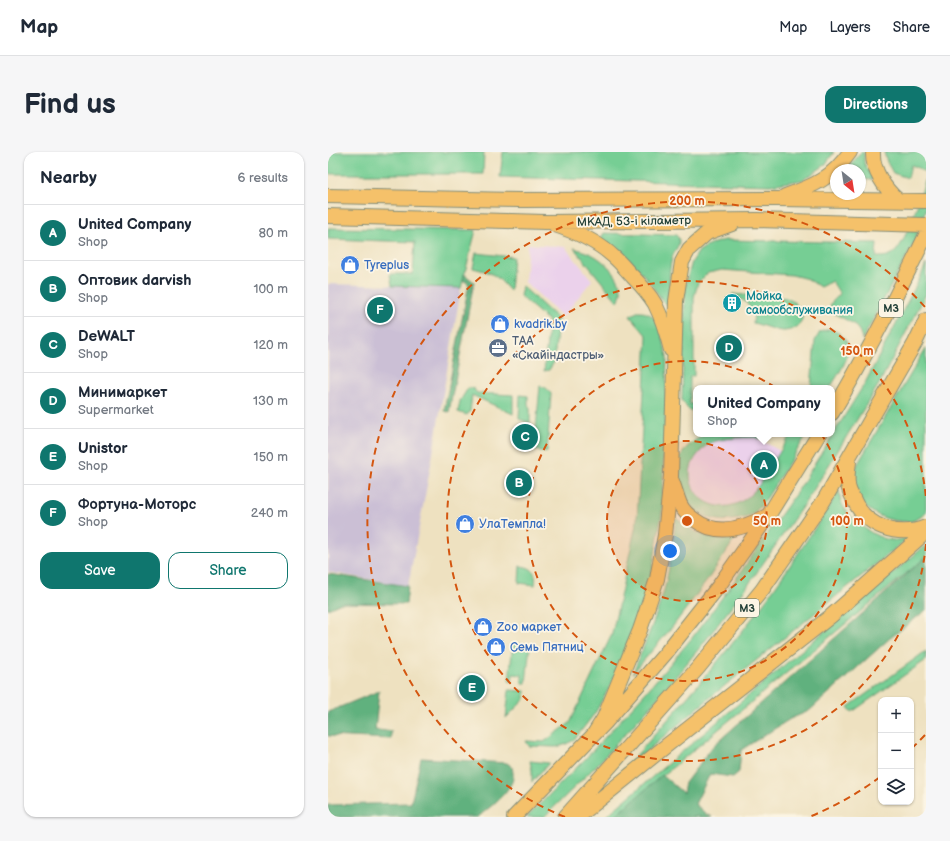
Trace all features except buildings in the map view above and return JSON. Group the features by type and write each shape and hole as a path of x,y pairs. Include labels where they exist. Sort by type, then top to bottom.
{"highway":[{"path":"777,199 820,182 842,164 850,152"},
{"path":"873,152 876,169 884,185 898,200"},
{"name":"МКАД, 53-і кіламетр","path":"335,196 520,200 777,199 926,201"},
{"name":"МКАД, 53-і кіламетр","path":"335,216 545,222 757,220 926,225"},
{"path":"594,734 604,718 625,667 640,630 657,579 665,535 671,476 676,301 682,262 689,249 707,233 730,224 757,220"},
{"path":"545,222 566,229 600,246 614,257 645,290 654,302 668,336 675,366"},
{"name":"М3","path":"835,407 852,380 898,294 926,235"},
{"name":"М3","path":"565,817 698,668 762,590 823,502 915,343 926,320"},
{"path":"514,817 594,734 665,654 718,587 768,516 817,437"},
{"path":"849,458 848,484 856,507 865,517 875,524 887,529 902,532 918,530 926,527"},
{"path":"671,476 681,506 699,523 710,528 733,529 745,526 768,516"},
{"path":"578,817 831,616 926,532"}],"shaded area":[{"path":"528,244 565,247 592,280 563,317 525,282"},
{"path":"328,284 461,288 433,453 408,586 328,572"},
{"path":"755,437 780,451 759,485 750,496 738,503 723,507 711,505 699,497 692,484 690,470 697,455 708,444 724,439"}],"green space":[{"path":"328,152 484,152 483,174 328,174"},
{"path":"503,152 834,152 825,165 803,180 770,185 500,177"},
{"path":"861,152 864,153 865,164 852,164"},
{"path":"884,152 926,152 926,175 918,167 911,165 908,178 893,173"},
{"path":"866,167 873,179 866,180"},
{"path":"926,177 926,209 915,241 862,340 860,332 854,324 835,314 830,304 840,294 832,281 820,287 808,279 792,275 722,270 708,273 698,283 694,297 694,376 690,376 690,404 693,404 693,411 689,410 682,401 685,286 692,262 699,251 711,244 725,240 877,243 876,257 889,256 900,246 917,205"},
{"path":"328,228 476,230 461,288 392,286 390,274 413,274 415,242 328,239"},
{"path":"604,233 676,235 679,243 673,255 670,269 670,302 665,304 637,267 621,252 601,238"},
{"path":"574,248 589,253 611,269 620,287 621,293 618,302"},
{"path":"476,253 513,257 510,291 494,275 486,271 473,268"},
{"path":"926,264 926,294 879,384 811,494 746,588 702,645 657,699 597,765 544,817 527,817 587,757 647,691 692,638 733,583 799,489 831,437 835,437 835,431 865,383"},
{"path":"464,274 474,282 449,412 444,411 469,284 463,280"},
{"path":"522,286 558,319 554,362 549,370 544,371 549,321 520,296"},
{"path":"732,294 786,298 798,306 801,311 801,322 798,326 784,331 753,323 754,314 746,302"},
{"path":"637,312 643,312 655,319 662,335 667,357 662,512 650,584 612,683 595,713 574,740 564,745 556,747 529,746 526,741 544,742 570,723 612,634 637,520 647,336 630,316"},
{"path":"830,329 840,334 846,341 848,348 844,364 832,385 811,385 815,341 820,332"},
{"path":"926,348 926,513 918,519 912,521 896,521 887,519 871,511 859,498 855,481 857,465"},
{"path":"540,386 547,388 551,394 547,452 534,450"},
{"path":"468,388 473,388 477,393 513,395 513,414 472,395 470,411 467,415 458,412 460,401"},
{"path":"520,395 528,396 530,423 519,419"},
{"path":"703,437 755,437 732,438 710,443 692,463 690,476 693,487 700,497 710,504 723,506 736,504 753,493 789,437 805,437 758,509 747,517 732,520 713,519 698,512 686,501 679,486 677,471 681,456 691,443"},
{"path":"839,491 841,502 845,510 856,522 871,532 885,539 892,540 900,540 911,536 712,696 621,773 711,670 740,634 791,564"},
{"path":"676,518 691,529 703,535 717,538 735,539 706,582 673,626 633,673 663,595 671,559"},
{"path":"926,545 926,557 613,817 605,817"},
{"path":"926,557 926,610 889,639 809,711 790,719 741,750 739,772 733,777 710,774 695,804 706,814 712,817 614,817 662,775 683,793 685,783 713,746"},
{"path":"520,566 533,571 535,574 535,585 519,583"},
{"path":"328,574 408,586 406,604 341,603 328,609"},
{"path":"513,643 530,645 526,683 522,683 522,675 513,674 512,682 509,681"},
{"path":"926,651 926,660 852,712 848,707"},
{"path":"509,690 525,691 525,699 506,718"},
{"path":"379,691 375,730 391,731 391,739 328,736 328,712"},
{"path":"421,758 507,763 512,767 513,780 502,796 478,817 328,817 328,805 411,803"},
{"path":"530,761 549,763 532,782 532,771"}],"place":[{"name":"Tyreplus","path":"350,265"},
{"name":"Мойка самообслуживания","path":"732,303"},
{"name":"Фортуна-Моторс","path":"380,310"},
{"name":"kvadrik.by","path":"500,324"},
{"name":"ТАА «Скайіндастры»","path":"498,348"},
{"name":"Минимаркет","path":"729,348"},
{"name":"DeWALT","path":"525,437"},
{"name":"United Company","path":"764,465"},
{"name":"Оптовик darvish","path":"519,483"},
{"name":"УлаТемпла!","path":"465,524"},
{"name":"Zoo маркет","path":"483,627"},
{"name":"Семь Пятниц","path":"496,647"},
{"name":"Unistor","path":"472,688"}]}
